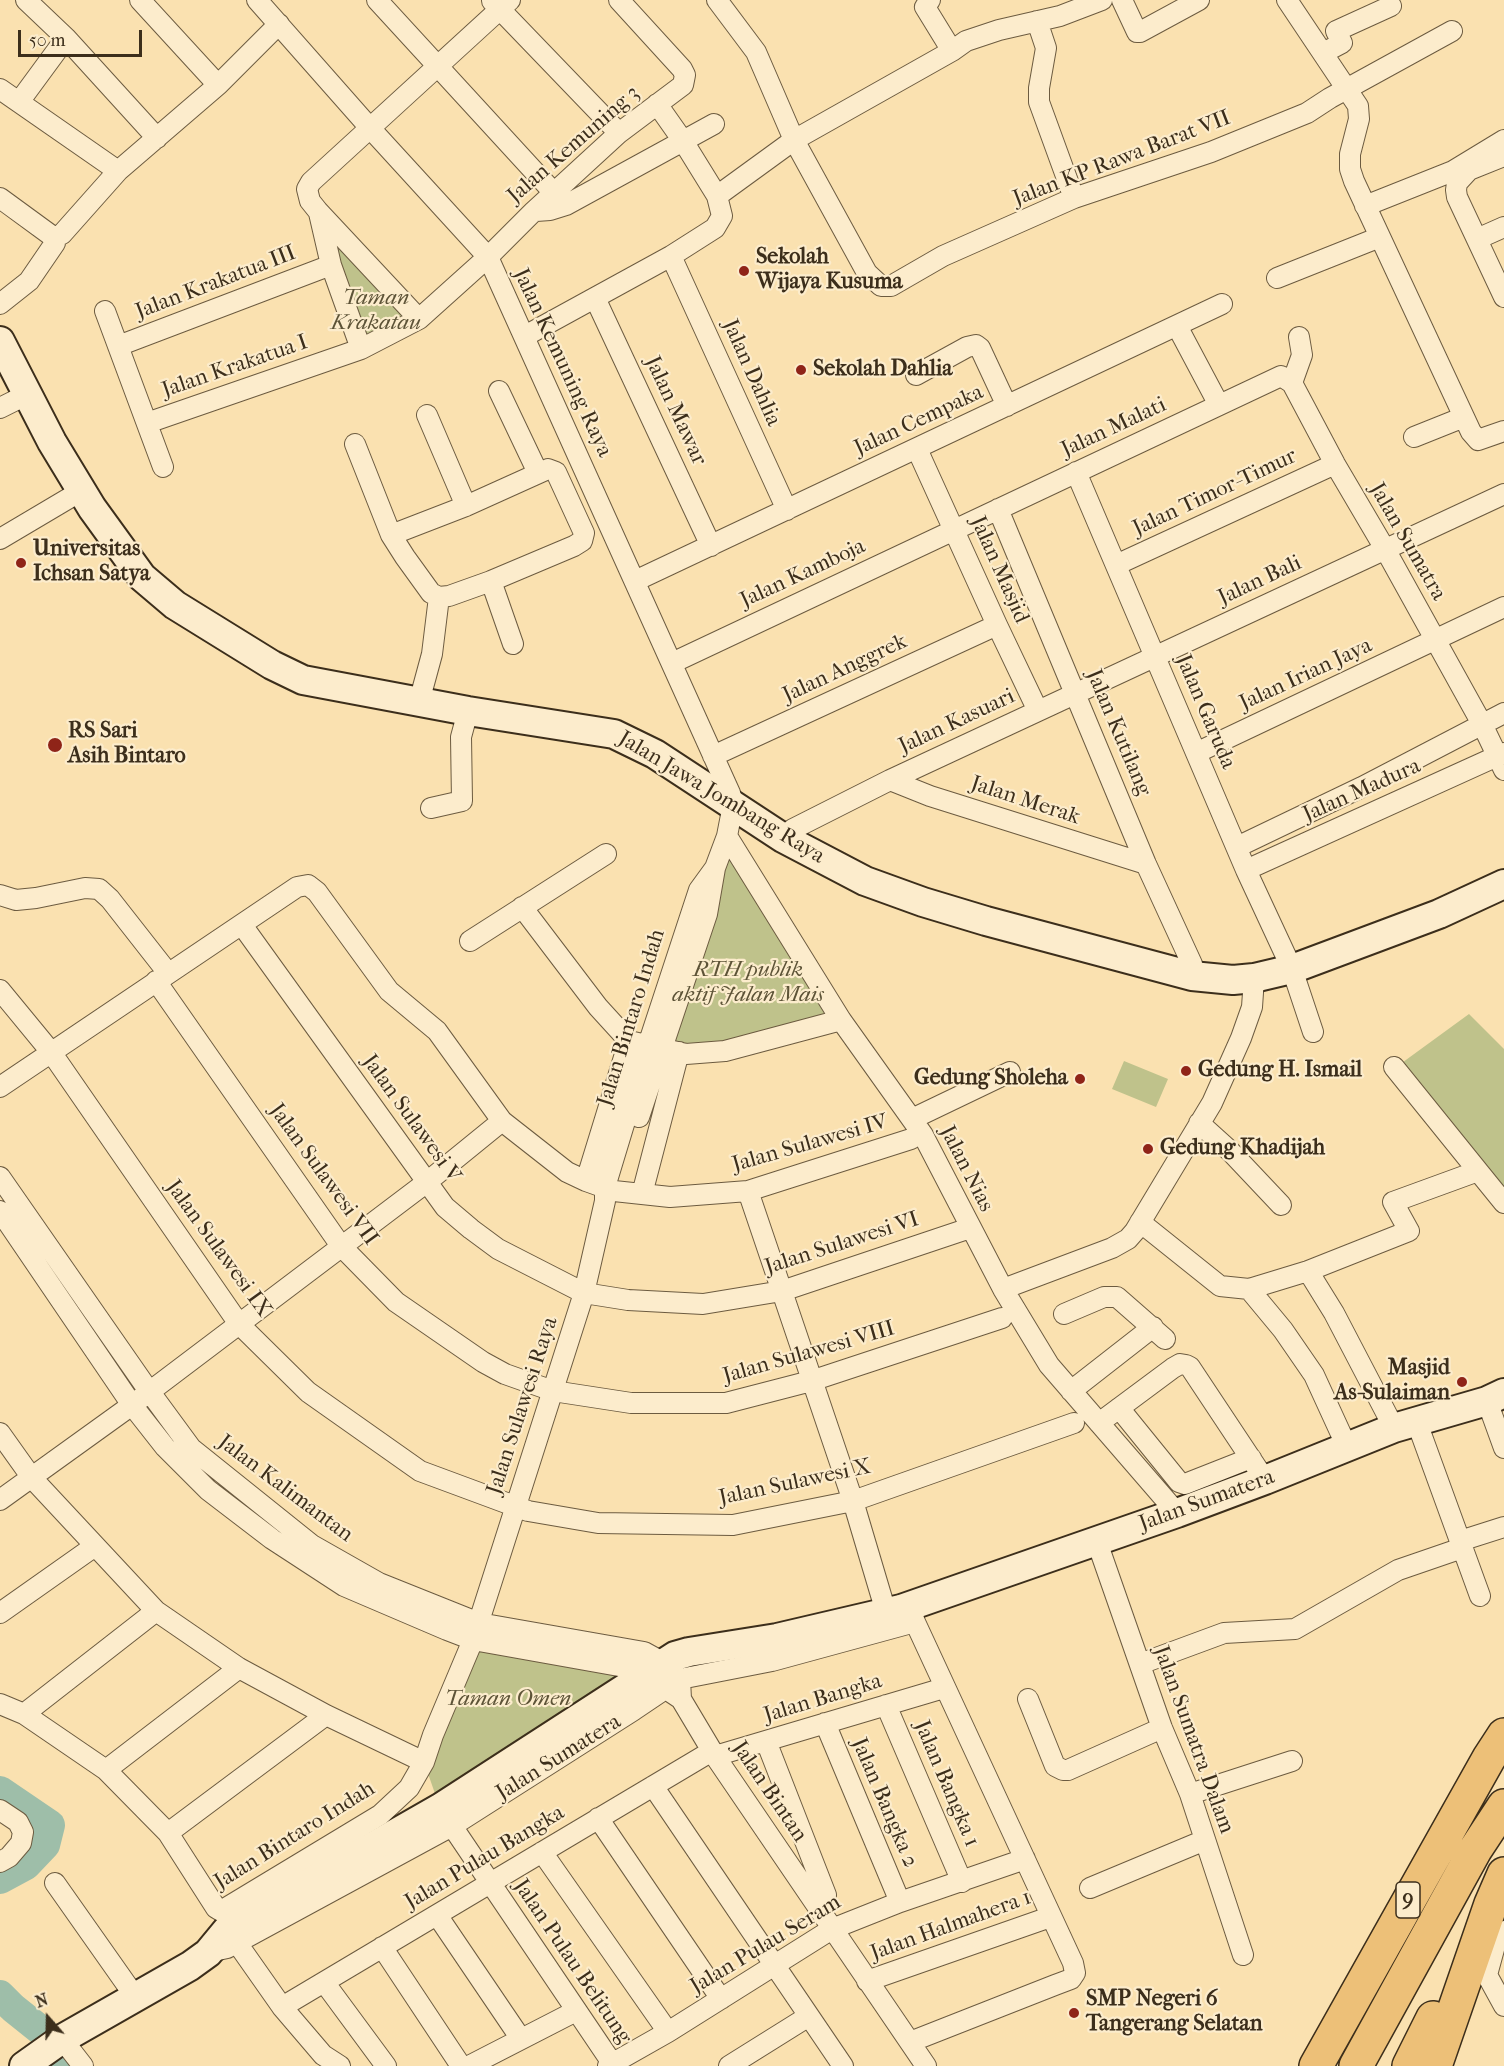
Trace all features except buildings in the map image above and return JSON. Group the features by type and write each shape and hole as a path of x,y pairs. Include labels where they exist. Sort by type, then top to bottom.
{"highway":[{"name":"9","path":"1316,2066 1483,1768 1504,1735"},
{"name":"9","path":"1356,2066 1475,1850 1504,1806"},
{"path":"1435,2066 1498,1917 1504,1874"},
{"path":"1409,2066 1498,1917"}],"main road":[{"name":"Jalan Jawa Jombang Raya","path":"0,341 52,442 112,538 142,577 176,605 272,665 303,680 325,686 468,711 614,734 655,754 783,838 865,881 923,902 1192,976 1233,980 1254,978 1292,969 1439,914 1504,884"},
{"name":"Jalan Sumatera","path":"42,2055 190,1966 232,1936 440,1808 663,1676 675,1656 903,1613 1177,1513 1258,1469 1347,1447 1405,1424 1495,1397"}],"street":[{"path":"26,0 66,38 157,138"},
{"path":"140,0 218,85"},
{"name":"Jalan Kemuning Raya","path":"257,0 488,258 672,663 730,793 733,805"},
{"path":"377,0 555,194"},
{"name":"Jalan Kemuning 3","path":"488,258 534,211 619,133 683,85 685,75 682,69 619,0"},
{"path":"717,0 756,52 794,140"},
{"path":"930,0 925,7 952,51"},
{"path":"717,196 794,140 966,41 999,30 1060,16 1102,0"},
{"path":"1122,0 1137,32 1147,29 1199,0"},
{"path":"1287,0 1358,106 1359,119 1350,153 1350,170 1471,432 1478,440 1504,431"},
{"path":"419,319 318,211 307,195 307,189 311,182 438,67 500,3 619,133"},
{"path":"1323,53 1342,43 1336,31 1391,6"},
{"path":"1037,21 1046,48 1039,102 1074,198"},
{"path":"0,304 29,281 55,240 65,232 118,171 218,85 279,24"},
{"name":"Jalan KP Rawa Barat VII","path":"794,140 867,273 881,286 891,286 943,256 1074,198 1212,152 1307,112 1452,31"},
{"path":"19,102 66,38"},
{"path":"0,89 118,171"},
{"path":"525,336 671,256 715,228 722,216 717,196 683,141 657,105"},
{"path":"534,211 550,210 566,205 714,123"},
{"path":"1365,206 1453,171 1504,140"},
{"path":"1504,156 1469,170 1457,183 1457,196 1504,297"},
{"path":"0,198 55,240"},
{"path":"318,211 331,265 361,349"},
{"path":"1476,239 1504,227"},
{"path":"1277,278 1380,237"},
{"name":"Jalan Dahlia","path":"671,256 787,510"},
{"name":"Jalan Krakatua I","path":"147,423 361,349 419,319 488,258"},
{"name":"Jalan Krakatua III","path":"118,346 331,265"},
{"name":"Jalan Mawar","path":"595,297 711,546"},
{"name":"Jalan Cempaka","path":"635,581 1222,304"},
{"path":"105,311 163,467"},
{"path":"1176,326 1219,405"},
{"path":"1292,383 1302,355 1299,338"},
{"path":"916,375 967,346 978,346 1006,406"},
{"name":"Jalan Malati","path":"954,529 1276,377 1281,376 1292,383"},
{"name":"Jalan Sumatra","path":"1292,383 1335,464 1436,639 1502,760"},
{"path":"499,391 538,473"},
{"path":"0,408 28,394"},
{"path":"427,415 465,506"},
{"path":"1414,437 1464,417"},
{"path":"355,444 391,535 431,593 439,597 491,581 574,546 584,537 556,472 548,469 465,506 391,535"},
{"name":"Jalan Masjid","path":"917,448 1038,711"},
{"name":"Jalan Timor-Timur","path":"1116,565 1335,464"},
{"name":"Jalan Garuda","path":"1076,472 1246,870 1292,969 1313,1032"},
{"path":"0,539 81,490"},
{"name":"Jalan Bali","path":"1155,656 1504,494"},
{"name":"Jalan Kutilang","path":"998,509 1146,864 1192,964 1192,976"},
{"name":"Jalan Kamboja","path":"672,663 954,529"},
{"path":"491,581 513,644"},
{"path":"419,702 432,654 439,597"},
{"name":"Jalan Irian Jaya","path":"1196,753 1504,607"},
{"name":"Jalan Anggrek","path":"713,756 997,625"},
{"name":"Jalan Kasuari","path":"783,838 793,829 890,780 1155,656"},
{"path":"431,808 462,801 461,737 468,711"},
{"path":"1482,724 1504,713"},
{"name":"Jalan Madura","path":"1237,847 1362,788 1482,724"},
{"name":"Jalan Madura","path":"1246,870 1502,760"},
{"name":"Jalan Merak","path":"890,780 1146,864"},
{"name":"Jalan Bintaro Indah","path":"602,1190 707,914 715,868 727,836 733,805"},
{"name":"Jalan Nias","path":"727,836 841,1020 912,1129 923,1135 1003,1289 1049,1365 1177,1513"},
{"path":"470,941 606,854"},
{"path":"0,1087 297,887 308,885 317,892 390,991 437,1031 502,1121 567,1172 602,1190 655,1047"},
{"name":"Jalan Sulawesi VII","path":"0,896 16,900 85,888 99,889 110,899 341,1246 396,1302 436,1330 505,1374 553,1391"},
{"path":"522,907 598,1006 655,1047 686,1054 725,1051 841,1020"},
{"name":"Jalan Sulawesi V","path":"242,925 445,1207 498,1249 584,1293"},
{"path":"1003,1289 1112,1248 1128,1239 1212,1103 1252,1007 1254,978"},
{"name":"Jalan Sulawesi IX","path":"0,990 51,1052 239,1324 308,1392 420,1471 516,1507"},
{"path":"642,1194 655,1047"},
{"path":"1394,1067 1504,1203"},
{"name":"Jalan Sulawesi IV","path":"602,1190 670,1197 748,1191 912,1129 1010,1072"},
{"path":"0,1500 132,1405 427,1182 502,1121"},
{"path":"1199,1123 1247,1168 1281,1205"},
{"path":"1140,1222 1220,1286 1250,1289 1308,1271 1409,1231 1393,1202 1478,1171"},
{"name":"Jalan Kalimantan","path":"0,1177 191,1448 312,1545 379,1583 476,1632"},
{"name":"Jalan Sulawesi Raya","path":"476,1632 584,1293 602,1190"},
{"path":"748,1191 853,1501 903,1613 944,1688 1074,1967 1075,1973 1071,1978 910,2043"},
{"name":"Jalan Kalimantan","path":"0,1211 132,1405 165,1447 208,1490 272,1539 344,1586 476,1632 663,1676"},
{"name":"Jalan Sulawesi VI","path":"584,1293 628,1300 703,1304 782,1291 970,1228"},
{"path":"1308,1271 1405,1424 1461,1545 1480,1596"},
{"path":"1250,1289 1283,1329 1314,1375 1347,1447"},
{"path":"1064,1314 1104,1297 1113,1296 1118,1297 1159,1333 1071,1391"},
{"name":"Jalan Sulawesi VIII","path":"553,1391 631,1403 726,1403 811,1381 1002,1318"},
{"path":"1099,1423 1119,1408 1173,1368 1180,1364 1185,1365 1190,1367 1258,1469 1185,1484 1179,1482 1119,1408"},
{"path":"1495,1397 1504,1448"},
{"name":"Jalan Sulawesi X","path":"516,1507 598,1523 733,1525 853,1501 1074,1423"},
{"path":"0,1433 32,1478 156,1611 239,1668 326,1715 424,1762"},
{"path":"1140,1664 1224,1633 1295,1629 1398,1570 1504,1527"},
{"name":"Jalan Sumatra Dalam","path":"1097,1542 1162,1728 1190,1794 1244,1955"},
{"path":"0,1613 95,1546"},
{"path":"24,1714 156,1611"},
{"name":"Jalan Bintaro Indah","path":"0,1704 24,1714 106,1770 168,1833 216,1908 221,1911 380,1815 409,1788 424,1762 476,1632"},
{"path":"106,1770 239,1668"},
{"name":"Jalan Bintan","path":"663,1676 681,1699 714,1753 926,2066"},
{"name":"Jalan Sumatera","path":"232,1936 452,1826 634,1710 663,1676"},
{"name":"Jalan Bangka","path":"714,1753 766,1741 944,1688"},
{"path":"1028,1699 1055,1766 1063,1770 1068,1770 1162,1728"},
{"name":"Jalan Bangka 1","path":"886,1705 962,1882"},
{"path":"168,1833 326,1715"},
{"name":"Jalan Bangka 2","path":"825,1723 900,1902"},
{"name":"Jalan Bintan","path":"766,1741 826,1895 820,1911"},
{"name":"Jalan Pulau Bangka","path":"282,2007 598,1818 714,1753"},
{"path":"1190,1794 1292,1761"},
{"path":"653,1786 843,2066"},
{"path":"0,1810 18,1822 23,1832 21,1843 9,1857 0,1862"},
{"path":"598,1818 721,1999"},
{"name":"Jalan Pulau Belitung","path":"452,1826 612,2065"},
{"path":"1090,1888 1205,1840"},
{"path":"542,1852 668,2032"},
{"name":"Jalan Pulau Seram","path":"612,2065 832,1929 900,1902 1025,1859"},
{"path":"55,1883 136,1998"},
{"path":"437,1915 521,2039"},
{"name":"Jalan Halmahera 1","path":"867,1981 1050,1917"},
{"path":"1498,1917 1497,1938 1487,1974 1504,2006"},
{"path":"232,1936 282,2007 323,2055 340,2066"},
{"path":"382,1947 461,2066"},
{"path":"324,1982 386,2066"},
{"path":"469,2066 576,2011"},
{"path":"729,2066 809,2016"},
{"path":"42,2055 83,2066"}],"green space":[{"name":"Taman Krakatau","path":"318,211 419,319 361,349"},
{"name":"RTH publik aktif Jalan Mais","path":"727,836 841,1020 725,1051 663,1049"},
{"path":"1469,1014 1504,1049 1504,1193 1399,1065"},
{"path":"1124,1061 1168,1079 1156,1107 1112,1089"},
{"name":"Taman Omen","path":"473,1640 630,1668 440,1808 424,1762"}],"waterway":[{"path":"0,1791 50,1825 45,1845 26,1865 0,1879"},
{"path":"0,1995 43,2032 68,2066"}],"place":[{"name":"Sekolah Wijaya Kusuma","path":"744,271"},
{"name":"Sekolah Dahlia","path":"801,370"},
{"name":"Universitas Ichsan Satya","path":"21,563"},
{"name":"RS Sari Asih Bintaro","path":"55,745"},
{"name":"Gedung H. Ismail","path":"1186,1071"},
{"name":"Gedung Sholeha","path":"1080,1079"},
{"name":"Gedung Khadijah","path":"1148,1149"},
{"name":"Masjid As-Sulaiman","path":"1462,1382"},
{"name":"SMP Negeri 6 Tangerang Selatan","path":"1074,2013"}]}
